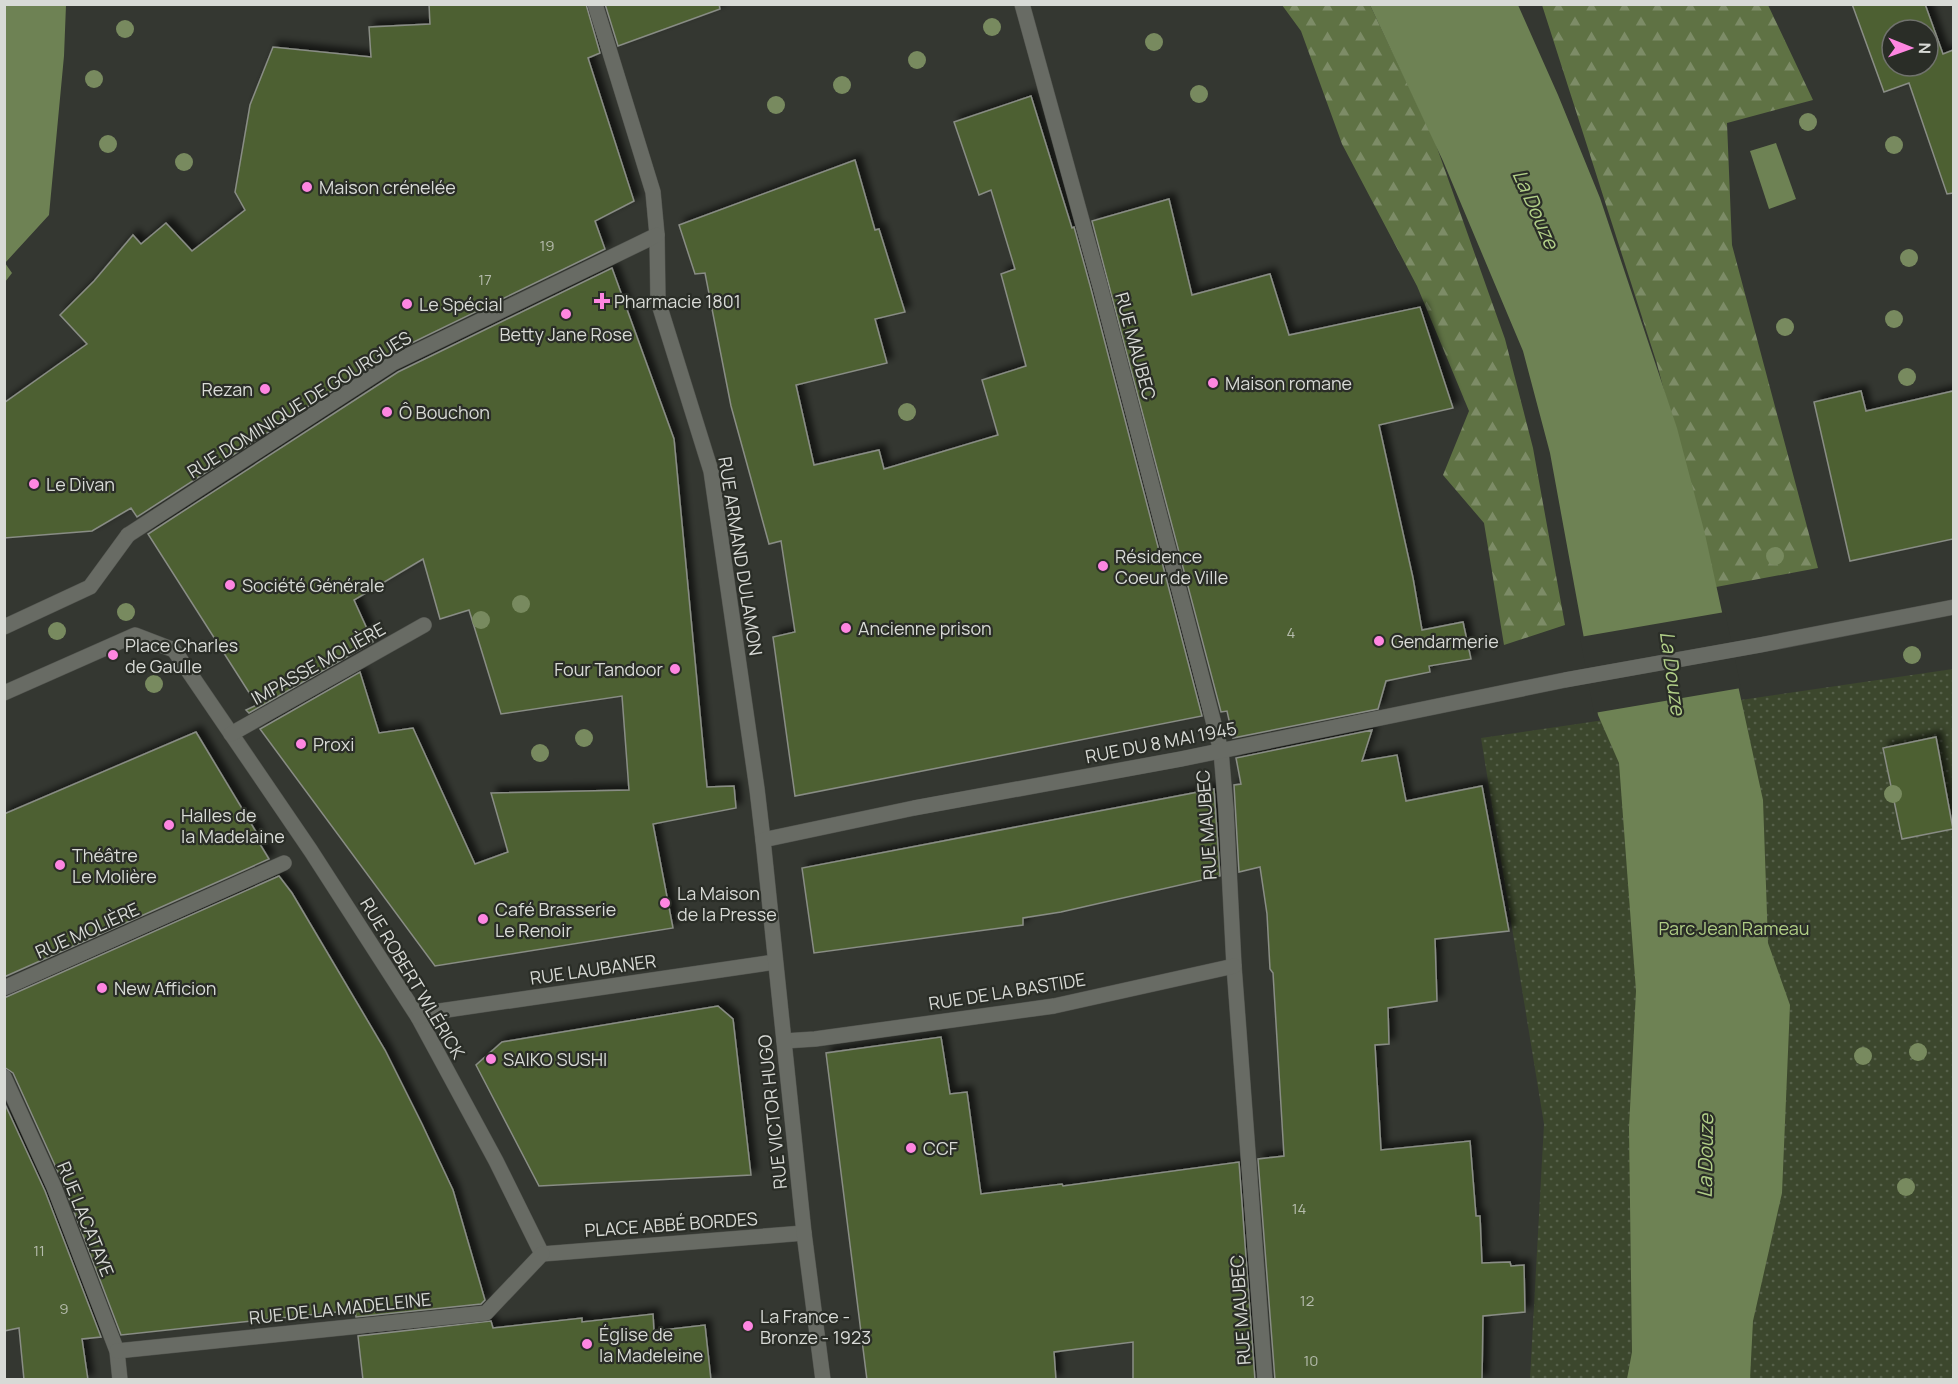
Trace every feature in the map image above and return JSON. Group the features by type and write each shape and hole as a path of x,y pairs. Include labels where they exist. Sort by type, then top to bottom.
{"street":[{"name":"RUE ARMAND DULAMON","path":"596,4 653,192 657,235 658,301 711,471 763,840"},
{"name":"RUE MAUBEC","path":"1022,4 1100,286 1221,751 1234,966 1265,1380"},
{"name":"RUE DOMINIQUE DE GOURGUES","path":"4,627 90,587 128,535 393,363 657,235"},
{"name":"RUE DU 8 MAI 1945","path":"763,840 914,808 1221,751 1565,680 1953,607"},
{"name":"IMPASSE MOLIÈRE","path":"231,734 424,625"},
{"path":"4,693 135,635 174,650 231,734"},
{"name":"RUE ROBERT WLÉRICK","path":"231,734 311,851 418,1017 496,1161 542,1254"},
{"name":"RUE VICTOR HUGO","path":"763,840 804,1233 823,1380"},
{"name":"RUE MOLIÈRE","path":"4,988 284,863"},
{"name":"RUE LAUBANER","path":"418,1017 452,1009 775,962"},
{"name":"RUE DE LA BASTIDE","path":"784,1041 815,1039 1054,1006 1234,966"},
{"name":"RUE LACATAYE","path":"4,1077 54,1187 117,1351 120,1380"},
{"name":"PLACE ABBÉ BORDES","path":"542,1254 804,1233"},
{"name":"RUE DE LA MADELEINE","path":"117,1351 486,1313 542,1254"}],"green space":[{"path":"1282,5 1370,5 1435,142 1505,339 1533,448 1565,625 1504,645 1484,523 1443,475 1469,411 1417,286 1342,144 1301,31"},
{"path":"1542,5 1768,5 1813,100 1727,123 1732,245 1818,568 1716,587 1657,364"},
{"name":"Parc Jean Rameau","path":"1953,669 1953,1379 1530,1379 1544,1124 1481,738"}],"water":[{"path":"5,4 66,5 64,56 49,215 5,263"},
{"name":"La Douze","path":"1370,5 1518,5 1600,198 1677,428 1705,534 1763,800 1768,943 1790,1005 1782,1193 1753,1321 1750,1379 1627,1379 1632,1352 1629,1128 1636,991 1619,763 1598,715 1550,453 1523,351 1443,161"},
{"path":"1776,143 1796,199 1769,209 1750,151"},
{"path":"5,263 12,273 5,282"}],"pier":[{"path":"1725,612 1741,688 1594,713 1580,637"}],"building":[{"path":"429,4 586,4 600,53 588,58 634,201 595,221 605,249 389,354 137,517 131,508 92,531 4,538 4,403 87,344 60,315 94,281 133,235 141,244 166,223 192,251 245,210 235,192 250,105 273,47 371,57 369,27 430,24"},
{"path":"605,4 719,4 720,9 618,46"},
{"path":"1852,4 1925,4 1930,18 1880,18 1880,78 1940,78 1940,46 1943,54 1953,50 1953,193 1947,194 1909,83 1884,92"},
{"path":"1031,96 1072,228 1074,227 1202,716 795,796 773,637 795,632 781,541 769,544 731,406 705,273 695,274 679,225 855,160 875,230 879,229 905,312 875,319 887,363 796,385 814,465 879,450 884,469 998,435 982,380 1026,366 1001,274 1015,269 991,190 979,195 954,122"},
{"path":"1169,199 1192,295 1270,274 1289,335 1420,307 1453,408 1379,425 1413,578 1422,630 1463,622 1471,659 1429,666 1430,672 1386,681 1378,709 1233,738 1227,711 1221,712 1092,221"},
{"path":"612,268 674,439 707,787 734,786 736,808 653,824 673,928 435,966 260,729 360,672 379,733 413,728 475,864 508,852 491,793 629,790 622,696 501,714 469,610 440,619 423,559 354,600 373,642 249,713 246,710 257,705 148,534 398,372"},
{"path":"1861,391 1866,411 1953,391 1953,539 1850,561 1814,402"},
{"path":"1372,730 1362,761 1397,755 1406,801 1482,786 1509,931 1435,939 1437,1001 1388,1008 1389,1044 1375,1045 1381,1150 1470,1141 1476,1216 1480,1216 1482,1263 1510,1262 1511,1266 1524,1265 1525,1312 1483,1316 1482,1380 1275,1380 1258,1159 1284,1156 1273,973 1270,969 1267,914 1260,867 1239,872 1234,785 1241,784 1236,758"},
{"path":"196,732 258,835 255,836 269,859 4,977 4,814"},
{"path":"1936,737 1953,829 1902,839 1883,748"},
{"path":"1214,789 1220,876 1061,912 1023,918 1023,925 814,953 802,868"},
{"path":"279,876 292,893 385,1050 422,1124 453,1190 485,1300 481,1304 356,1317 355,1310 121,1335 63,1183 13,1073 4,1067 4,998"},
{"path":"718,1006 733,1019 751,1175 539,1186 476,1065 502,1042"},
{"path":"941,1037 950,1094 967,1092 981,1194 1062,1184 1063,1186 1239,1162 1255,1380 1133,1380 1133,1342 1054,1352 1056,1380 867,1380 826,1053"},
{"path":"4,1102 45,1191 101,1337 82,1339 88,1380 24,1380 19,1328 4,1331"},
{"name":"Église de la Madeleine","path":"653,1314 654,1331 705,1325 711,1380 363,1380 358,1336 491,1321 493,1328 582,1318 582,1322"}],"place":[{"name":"Maison crénelée","path":"307,187"},
{"name":"Pharmacie 1801","path":"602,301"},
{"name":"Le Spécial","path":"407,304"},
{"name":"Betty Jane Rose","path":"566,314"},
{"name":"Maison romane","path":"1213,383"},
{"name":"Rezan","path":"265,389"},
{"name":"Ô Bouchon","path":"387,412"},
{"name":"Le Divan","path":"34,484"},
{"name":"Résidence Coeur de Ville","path":"1103,566"},
{"name":"Société Générale","path":"230,585"},
{"name":"Ancienne prison","path":"846,628"},
{"name":"Gendarmerie","path":"1379,641"},
{"name":"Place Charles de Gaulle","path":"113,655"},
{"name":"Four Tandoor","path":"675,669"},
{"name":"Proxi","path":"301,744"},
{"name":"Halles de la Madelaine","path":"169,825"},
{"name":"Théâtre Le Molière","path":"60,865"},
{"name":"La Maison de la Presse","path":"665,903"},
{"name":"Café Brasserie Le Renoir","path":"483,919"},
{"name":"New Afficion","path":"102,988"},
{"name":"SAIKO SUSHI","path":"491,1059"},
{"name":"CCF","path":"911,1148"},
{"name":"La France - Bronze - 1923","path":"748,1326"},
{"name":"Église de la Madeleine","path":"587,1344"}]}
